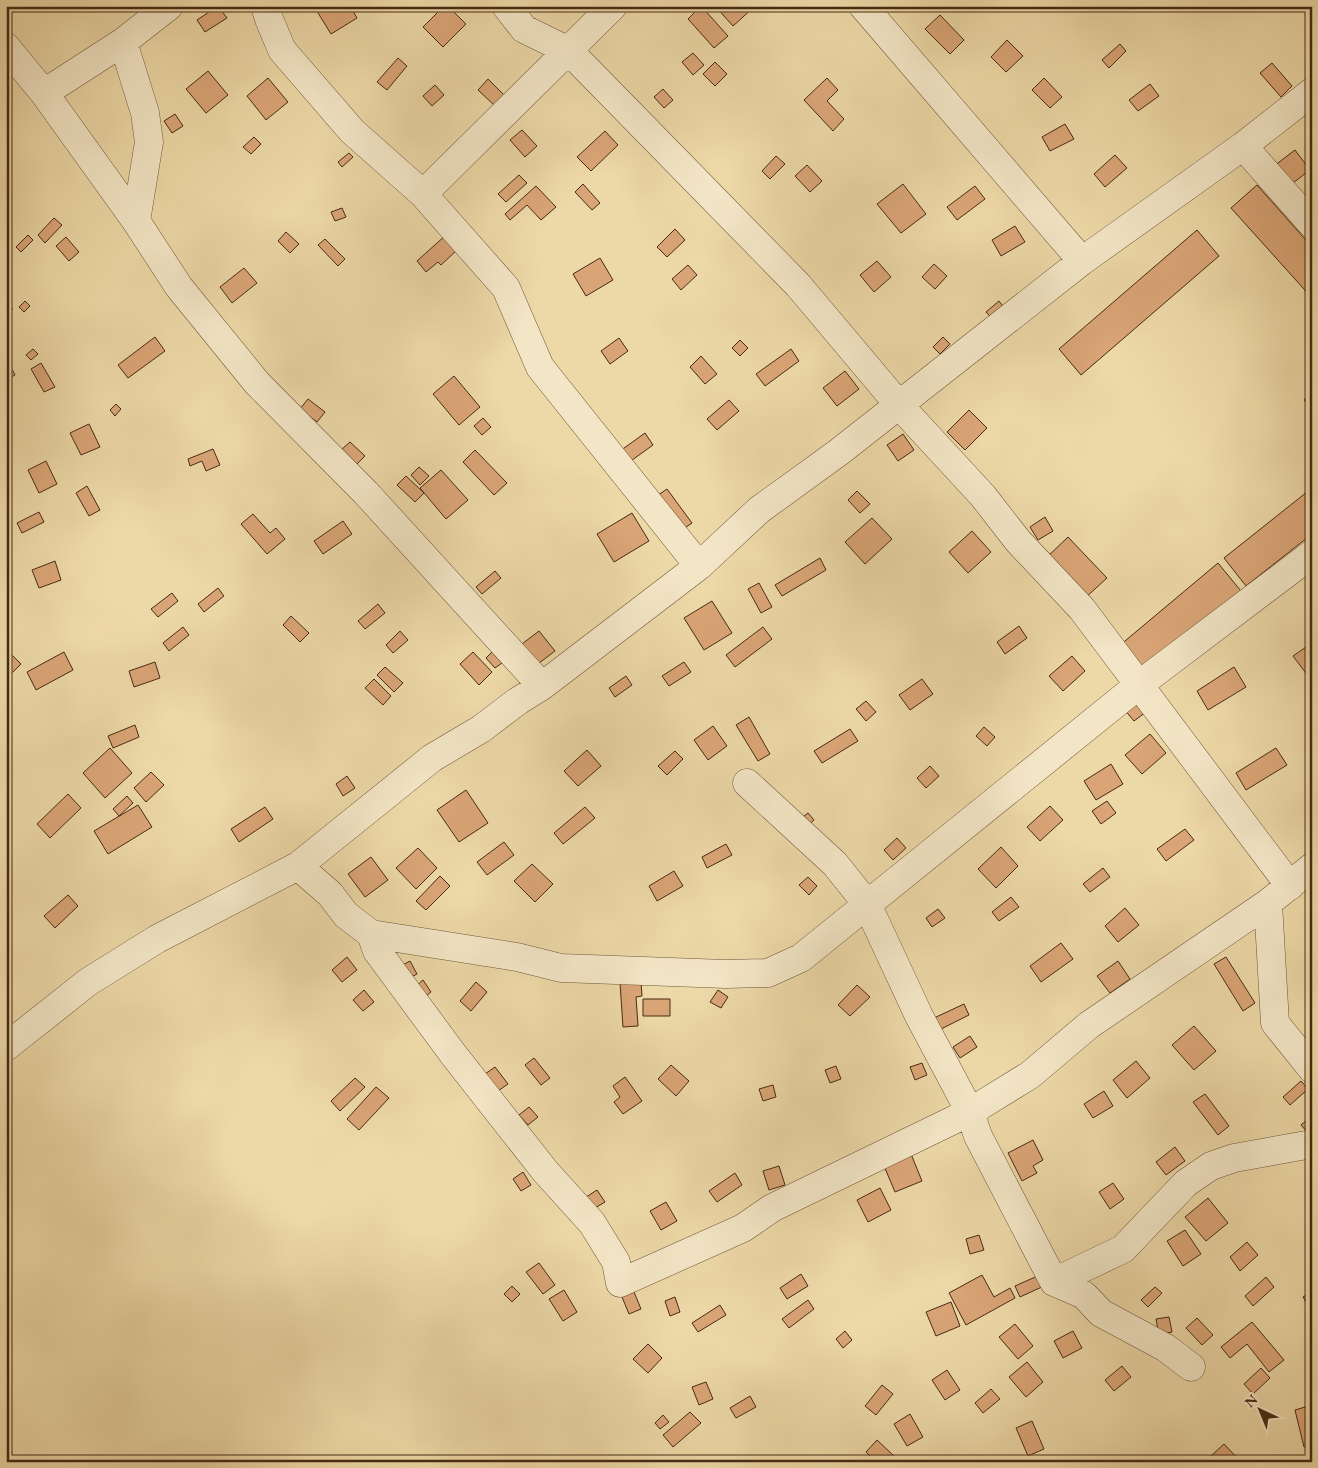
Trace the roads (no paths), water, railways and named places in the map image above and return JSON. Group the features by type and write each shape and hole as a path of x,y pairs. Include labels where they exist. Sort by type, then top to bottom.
{"street":[{"path":"44,94 123,42 169,6"},
{"path":"266,6 269,19 282,50 352,131 424,194 506,288 540,367 699,566"},
{"path":"506,6 524,29 569,51 798,285 900,405 983,496 1018,541 1082,609 1290,886"},
{"path":"424,194 614,6"},
{"path":"863,6 1082,260"},
{"path":"123,42 146,113 149,142 136,220"},
{"path":"6,47 44,94 136,220 179,287 256,382 373,500 542,686"},
{"path":"6,1047 88,982 157,939 298,866 432,758 481,730 518,701 542,686 699,566 759,510 900,405 1082,260 1243,146 1312,92"},
{"path":"1243,146 1312,224"},
{"path":"298,866 330,894 346,915 371,934 517,957 560,968 726,974 768,973 801,958 1140,684 1312,554"},
{"path":"747,783 834,864 867,904 919,1016 970,1112 978,1136 1054,1282 1084,1295 1101,1312 1166,1348 1191,1367"},
{"path":"371,934 376,951 453,1054 545,1171 592,1223 616,1262 620,1283 743,1228 772,1208 970,1112 1030,1075 1089,1025 1268,903 1312,867"},
{"path":"1268,903 1275,1023 1312,1069"},
{"path":"1054,1282 1123,1249 1186,1183 1211,1166 1234,1158 1312,1144"}]}
